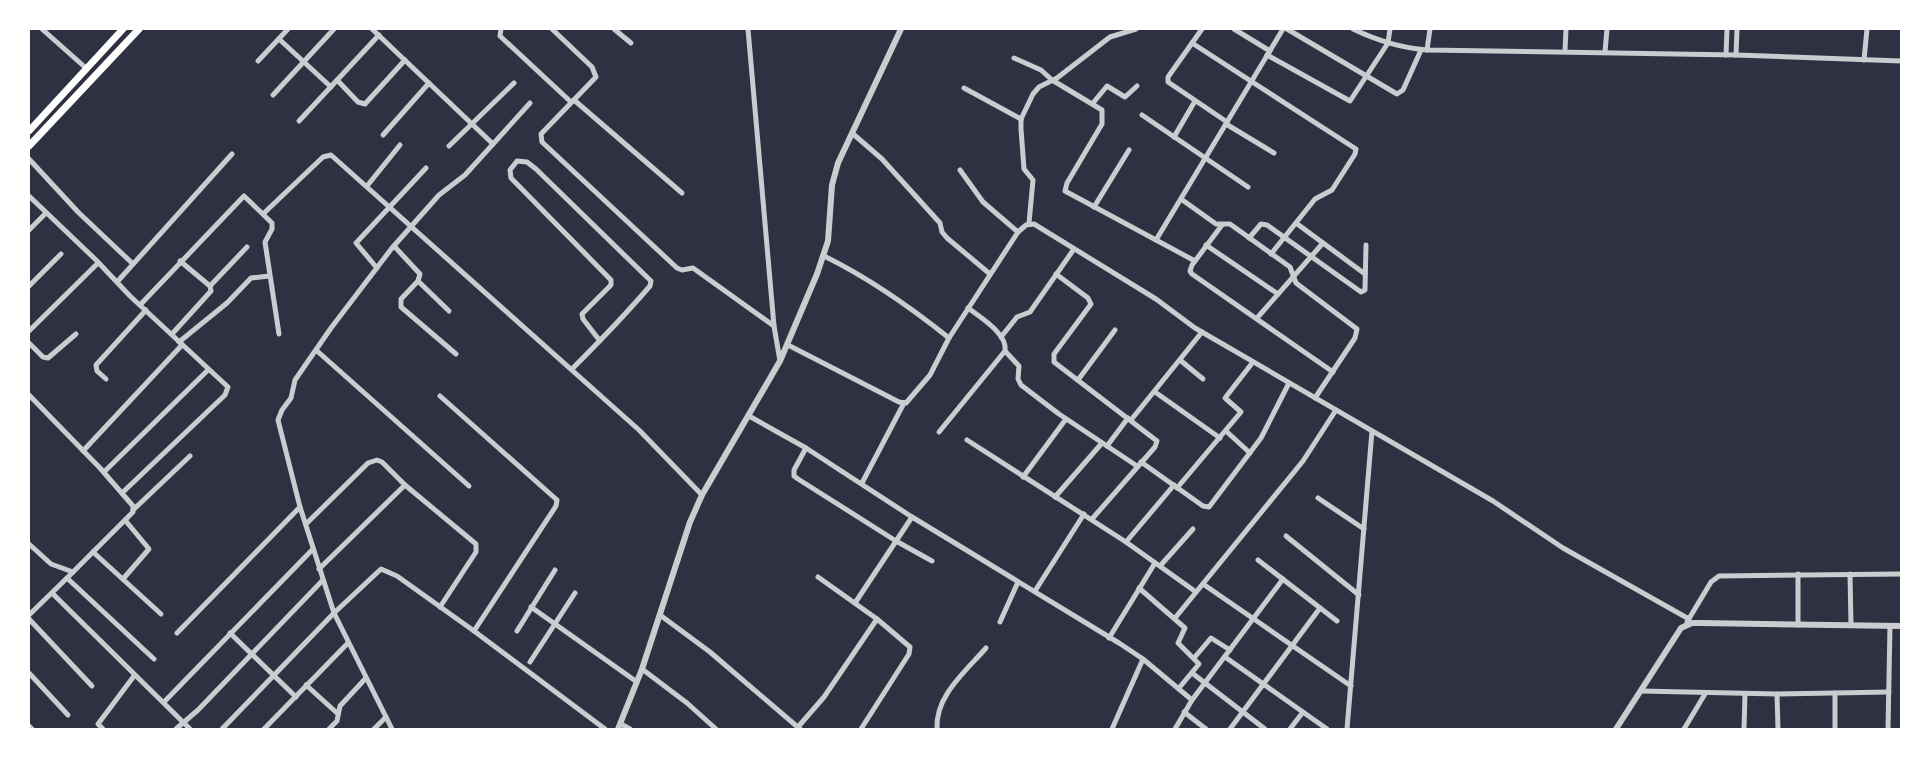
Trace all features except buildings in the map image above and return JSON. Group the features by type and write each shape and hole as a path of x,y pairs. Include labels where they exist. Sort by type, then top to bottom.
{"main road":[{"path":"29,130 123,29"},
{"path":"29,146 139,29"}],"street":[{"path":"42,29 87,69"},
{"path":"258,61 288,29"},
{"path":"273,95 334,29"},
{"path":"372,29 493,144"},
{"path":"501,29 500,36 573,101 682,193"},
{"path":"552,29 595,71 593,80 541,134 542,142 676,268 682,270 693,268 774,326"},
{"path":"614,29 631,43"},
{"path":"748,29 774,326 780,361"},
{"path":"630,729 619,726 642,669 680,547 702,495 788,345 824,256 828,241 834,174 901,29"},
{"path":"1115,29 1120,33"},
{"path":"862,483 904,403 928,378 949,338 990,274 1018,232 1029,223 1033,180 1024,169 1021,119 1036,90 1099,44 1120,33 1136,29"},
{"path":"1202,29 1168,77 1168,82 1274,153"},
{"path":"1234,29 1347,101 1352,99 1388,43 1390,29"},
{"path":"1156,240 1285,29 1393,93 1401,93 1424,50 1430,29"},
{"path":"1353,29 1388,43 1424,50 1736,55 1901,61"},
{"path":"1565,52 1566,29"},
{"path":"1605,52 1606,29"},
{"path":"1726,55 1727,29"},
{"path":"1736,55 1737,29"},
{"path":"1864,60 1867,29"},
{"path":"299,121 378,35"},
{"path":"279,39 331,87"},
{"path":"1192,43 1356,149 1355,154 1332,190 1315,199 1271,254"},
{"path":"1014,58 1041,70 1052,80 1102,110 1104,119 1065,187 1068,193 1194,261"},
{"path":"337,80 358,102 365,104 405,60"},
{"path":"383,135 429,83"},
{"path":"449,146 473,125 514,83"},
{"path":"1093,103 1107,86 1125,97 1137,86"},
{"path":"964,88 1021,119"},
{"path":"1174,137 1195,100"},
{"path":"392,729 348,643 322,581 279,426 279,415 291,398 292,384 394,246 439,195 465,176 530,103"},
{"path":"1142,115 1248,187"},
{"path":"852,133 900,178 940,223 942,232 947,238 990,274"},
{"path":"367,186 400,145"},
{"path":"1094,207 1129,150"},
{"path":"117,282 232,154"},
{"path":"264,214 326,155 331,155 640,430 702,495"},
{"path":"29,159 78,212 132,264"},
{"path":"572,369 600,340 650,286 651,281 536,169 527,162 517,162 510,170 511,178 612,280 610,285 582,314 583,319 600,340"},
{"path":"377,268 356,242 426,168"},
{"path":"960,170 983,202 1018,232"},
{"path":"29,196 140,305 225,384 228,392 122,493"},
{"path":"140,305 242,197 247,198 264,214 273,226 265,242 278,334"},
{"path":"1181,199 1216,224 1230,224 1290,267 1300,286 1357,329 1355,338 1315,398"},
{"path":"29,230 46,213"},
{"path":"1029,223 1034,224 1156,300 1202,332 1493,501 1552,542 1687,622 1901,626"},
{"path":"1249,238 1258,226 1264,223 1361,292 1365,290 1366,245"},
{"path":"1296,223 1365,274"},
{"path":"1222,225 1190,267 1192,274 1333,372"},
{"path":"1257,318 1323,243"},
{"path":"394,246 418,271 418,281 401,299 401,306 456,354"},
{"path":"1206,246 1278,294"},
{"path":"210,286 247,247"},
{"path":"1001,337 1017,317 1030,312 1074,249"},
{"path":"29,286 61,254"},
{"path":"824,256 870,281 913,309 949,338"},
{"path":"172,334 211,291 210,286 180,261"},
{"path":"29,331 98,263"},
{"path":"1056,274 1090,300 1089,308 1053,356 1056,364 1130,419 1156,441 1155,447 1092,519"},
{"path":"83,451 181,344 227,303 251,278 269,276"},
{"path":"418,281 449,311"},
{"path":"939,432 1005,351 1005,344 1001,337 988,323 968,308"},
{"path":"106,379 97,371 96,365 146,310"},
{"path":"1078,380 1115,330"},
{"path":"1055,497 1155,392 1202,332"},
{"path":"29,343 43,357 48,358 76,334"},
{"path":"788,345 904,403"},
{"path":"316,350 468,486"},
{"path":"1005,351 1019,366 1019,382 1066,419 1104,445 1175,486 1203,506 1209,507 1250,454 1268,427 1290,383"},
{"path":"1180,360 1203,379"},
{"path":"1126,542 1241,412 1225,398 1253,362"},
{"path":"104,472 208,370"},
{"path":"1155,392 1220,438"},
{"path":"29,395 104,472 133,506 133,510"},
{"path":"440,396 557,500 556,506 474,631"},
{"path":"1175,618 1302,461 1336,410"},
{"path":"749,416 806,448 912,517 1035,591 1142,659 1192,700"},
{"path":"1023,476 1066,419"},
{"path":"1226,431 1250,454"},
{"path":"1347,729 1372,431"},
{"path":"967,440 1092,519 1196,592"},
{"path":"806,448 794,470 794,476 896,541 932,561"},
{"path":"29,615 133,510 190,456"},
{"path":"306,524 372,460 382,462 405,486 477,547 440,607"},
{"path":"319,569 405,486"},
{"path":"1318,498 1364,529"},
{"path":"177,633 300,507"},
{"path":"1035,591 1084,514"},
{"path":"855,603 912,517"},
{"path":"123,579 148,549 125,520"},
{"path":"1109,638 1139,588 1157,565 1193,529"},
{"path":"1286,536 1359,595"},
{"path":"29,544 50,564 73,572"},
{"path":"164,702 313,549"},
{"path":"93,552 161,614"},
{"path":"1258,560 1337,621"},
{"path":"222,729 334,613 381,569 396,576 474,631 605,729"},
{"path":"517,631 555,570"},
{"path":"1798,574 1798,624"},
{"path":"1850,574 1851,625"},
{"path":"1616,729 1687,622 1711,582 1719,576 1901,574"},
{"path":"818,577 910,644 910,650 861,729"},
{"path":"67,578 154,659"},
{"path":"1175,729 1192,700 1206,684 1283,579"},
{"path":"176,729 198,710 322,581"},
{"path":"1000,622 1018,582"},
{"path":"1203,584 1351,686"},
{"path":"1139,588 1175,618 1186,631 1178,643 1199,664 1179,688"},
{"path":"52,593 134,676 164,702 190,729"},
{"path":"530,662 575,593"},
{"path":"531,607 637,682"},
{"path":"1230,729 1320,608"},
{"path":"660,616 717,658 799,728 824,697 877,619"},
{"path":"29,619 92,686"},
{"path":"1888,729 1890,626"},
{"path":"230,633 296,697"},
{"path":"1194,658 1211,638 1230,650"},
{"path":"267,728 348,643"},
{"path":"937,729 939,711 944,700 954,685 986,648"},
{"path":"1225,657 1327,729"},
{"path":"1112,729 1142,659"},
{"path":"642,669 687,703 716,729"},
{"path":"29,673 68,716"},
{"path":"1192,674 1263,729"},
{"path":"93,729 134,676"},
{"path":"329,729 337,721 340,706 366,678"},
{"path":"306,685 338,713"},
{"path":"1641,691 1705,694 1889,692"},
{"path":"1835,693 1835,729"},
{"path":"1684,729 1705,694"},
{"path":"1744,729 1745,694"},
{"path":"1778,694 1778,729"},
{"path":"1184,712 1206,729"},
{"path":"1290,729 1303,712"},
{"path":"374,729 386,717"},
{"path":"98,724 103,729"},
{"path":"29,726 32,729"}]}
